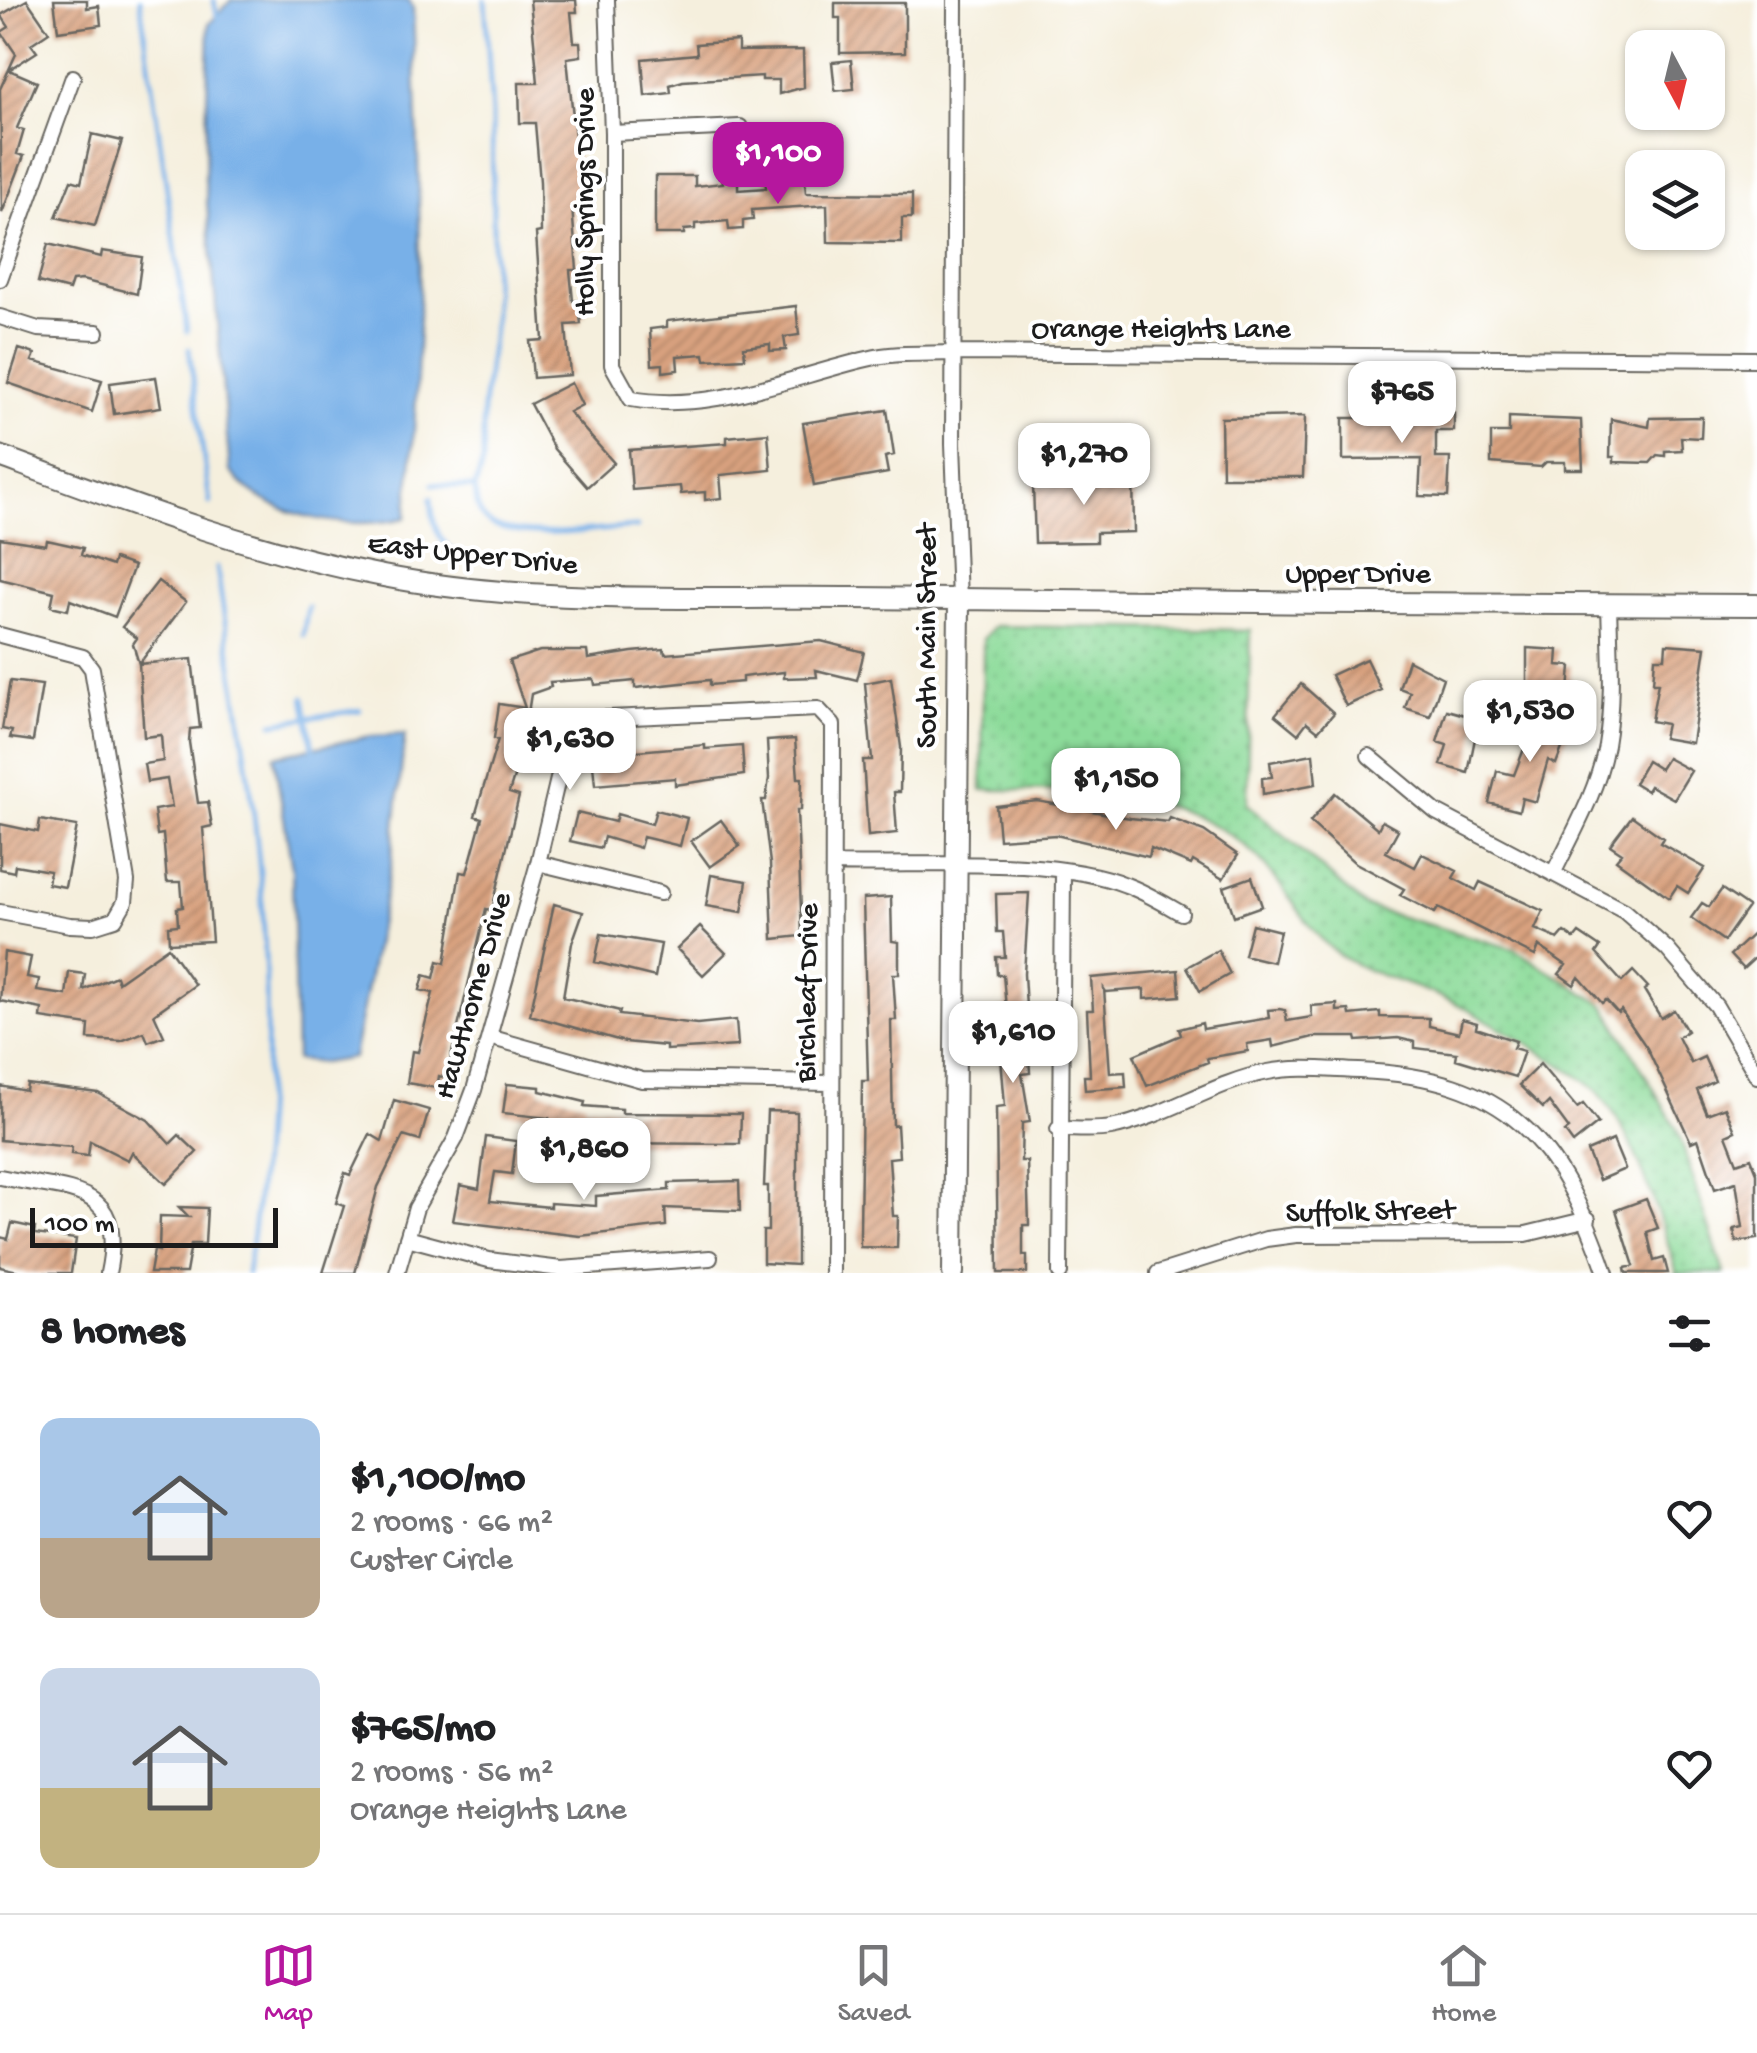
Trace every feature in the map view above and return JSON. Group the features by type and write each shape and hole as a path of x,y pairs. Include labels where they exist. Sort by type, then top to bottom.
{"main road":[{"name":"East Upper Drive","path":"0,456 226,540 384,577 556,594 959,600"},
{"name":"Upper Drive","path":"959,600 1757,604"},
{"name":"South Main Street","path":"952,1273 959,600"}],"street":[{"name":"Holly Springs Drive","path":"607,0 612,133 612,365 631,399"},
{"name":"South Main Street","path":"955,0 953,353 959,600"},
{"path":"0,279 73,76"},
{"path":"612,133 740,127"},
{"path":"0,317 38,330 97,332"},
{"name":"Orange Heights Lane","path":"631,399 673,406 733,396 872,358 953,353 1757,358"},
{"path":"1553,874 1592,794 1606,747 1612,698 1609,604"},
{"path":"0,635 83,657 96,684 127,882 125,902 115,919 93,926 0,912"},
{"name":"Birchleaf Drive","path":"571,724 586,719 818,710 828,715 833,725 832,1273"},
{"name":"Hawthorne Drive","path":"397,1273 416,1208 456,1138 489,1037 538,863 571,724"},
{"path":"1369,756 1436,812 1624,911 1667,950 1716,1006 1757,1076"},
{"path":"538,863 660,894"},
{"path":"834,864 1063,872 1125,884 1181,913"},
{"path":"1060,1273 1058,1128 1063,872"},
{"path":"489,1037 642,1080 831,1082"},
{"path":"1058,1128 1108,1129 1269,1072 1417,1073 1454,1084 1504,1111 1525,1129 1565,1173 1588,1219 1606,1273"},
{"path":"0,1178 89,1196 109,1212 115,1239 108,1273"},
{"name":"Suffolk Street","path":"1158,1273 1266,1240 1296,1235 1526,1234 1588,1219"},
{"path":"407,1238 489,1260 561,1269 710,1258"}],"green space":[{"path":"994,626 1250,630 1247,804 1366,907 1514,949 1605,1006 1677,1129 1724,1273 1677,1273 1635,1155 1612,1111 1590,1085 1469,1011 1338,954 1316,933 1266,866 1227,833 1196,817 1126,797 982,790 983,639"}],"water":[{"path":"231,0 409,0 413,8 419,326 406,518 359,523 310,517 265,500 230,471 205,179 209,24"},
{"path":"405,734 391,865 353,1058 322,1063 296,1060 292,868 274,756 371,736"}],"building":[{"path":"27,0 49,32 31,44 37,52 9,70 37,82 17,128 24,130 17,154 24,156 2,213 0,89 16,54 1,32 9,27 1,15"},
{"path":"54,0 87,0 87,8 99,6 101,25 58,31"},
{"path":"530,0 576,0 577,12 571,12 574,42 580,42 581,56 567,58 582,205 572,206 577,270 570,270 573,301 584,300 585,316 580,316 581,324 566,325 570,375 533,378 530,341 543,340 536,233 541,232 540,182 535,123 520,123 519,83 538,83"},
{"path":"835,3 905,3 905,52 840,53 840,18 835,18"},
{"path":"738,41 738,51 803,50 804,87 779,94 779,80 762,80 762,76 683,81 670,85 671,93 645,96 642,59 697,54 696,44"},
{"path":"851,60 854,89 835,91 832,62"},
{"path":"92,134 122,141 95,226 56,217 71,180 81,183"},
{"path":"804,169 806,193 912,194 912,218 902,218 902,243 828,242 827,205 752,210 753,220 743,221 743,229 729,230 728,221 695,224 695,229 684,230 684,234 655,234 655,176 695,176 695,186 723,183 722,177 738,176 738,190 766,188 765,173"},
{"path":"48,244 101,257 102,251 142,257 137,294 82,280 72,281 69,290 38,282"},
{"path":"796,306 799,335 784,337 786,350 770,351 770,344 744,347 745,358 705,360 704,354 677,356 678,370 663,372 663,364 652,365 650,329 667,327 667,321"},
{"path":"19,349 35,354 32,361 102,380 92,412 8,383"},
{"path":"156,377 161,407 114,414 110,383"},
{"path":"571,383 582,405 569,412 614,463 587,487 554,449 530,404"},
{"path":"887,410 894,455 885,457 888,473 814,486 803,423"},
{"path":"1435,412 1454,413 1454,431 1436,431 1436,458 1450,458 1448,497 1419,496 1421,459 1343,460 1343,418 1435,418"},
{"path":"1305,416 1303,477 1222,477 1221,418"},
{"path":"1509,417 1581,420 1583,469 1565,469 1565,462 1546,462 1541,467 1491,463 1491,433 1509,433"},
{"path":"1702,417 1701,438 1681,437 1682,450 1665,451 1665,456 1657,455 1650,463 1614,462 1614,457 1610,457 1611,419 1649,427 1650,418"},
{"path":"768,433 771,470 720,475 722,498 705,500 705,492 681,494 680,486 632,490 629,450 727,443 727,437"},
{"path":"1133,471 1134,532 1096,533 1096,542 1035,543 1033,485 1083,484 1082,472"},
{"path":"0,538 46,545 47,540 83,548 81,555 112,566 114,559 134,566 115,617 70,600 68,610 51,606 54,592 0,579"},
{"path":"158,581 186,602 139,664 133,644 137,638 122,627"},
{"path":"821,641 864,652 857,680 816,670 817,677 784,678 784,672 710,685 710,680 635,688 635,681 595,685 594,679 550,682 551,687 531,694 522,751 509,793 519,796 492,910 486,909 446,1078 439,1076 437,1088 407,1083 412,1051 418,1052 433,993 420,990 424,975 434,978 438,961 445,963 460,872 467,873 482,818 475,816 498,739 494,738 499,704 525,708 509,661 540,651 587,651 588,659 664,649 665,654"},
{"path":"1666,644 1706,647 1692,743 1663,738 1666,724 1651,721 1658,683 1653,683 1655,658 1665,658"},
{"path":"1527,648 1558,650 1557,665 1571,666 1569,692 1527,689"},
{"path":"192,659 200,728 190,729 189,742 198,803 208,802 212,826 203,828 212,941 169,943 168,926 178,925 177,908 183,907 181,882 167,882 163,834 157,835 154,810 172,807 167,779 147,782 144,764 163,761 161,735 144,737 139,664"},
{"path":"1366,659 1381,690 1346,706 1331,675"},
{"path":"1408,660 1443,678 1430,716 1405,708 1410,692 1399,688"},
{"path":"891,678 901,747 900,792 894,792 897,833 868,836 863,760 872,760 865,683"},
{"path":"10,681 42,685 33,741 10,738 12,731 2,729"},
{"path":"1301,684 1334,713 1318,731 1307,722 1298,734 1275,715"},
{"path":"1447,710 1479,719 1468,773 1441,765 1447,745 1437,742"},
{"path":"1537,715 1570,727 1556,764 1548,760 1536,802 1522,798 1519,811 1489,803 1497,771 1514,775"},
{"path":"795,739 798,778 802,778 801,810 797,810 802,936 773,939 770,863 762,800 766,800 769,778 767,741"},
{"path":"705,745 705,749 742,746 744,775 675,785 675,778 595,785 592,755"},
{"path":"1313,754 1316,784 1263,794 1262,778 1272,777 1270,762"},
{"path":"1667,758 1691,771 1674,799 1650,786 1647,791 1634,783 1647,761 1660,769"},
{"path":"1335,793 1378,829 1382,821 1398,830 1386,852 1415,867 1422,854 1457,871 1453,878 1476,890 1480,882 1543,911 1535,929 1558,939 1564,932 1574,939 1579,933 1600,947 1596,953 1622,982 1633,971 1648,987 1644,990 1661,1018 1674,1010 1687,1031 1678,1037 1691,1063 1704,1057 1715,1081 1697,1090 1707,1114 1725,1107 1735,1131 1726,1135 1737,1163 1751,1158 1757,1173 1757,1239 1736,1242 1734,1229 1743,1227 1736,1182 1715,1189 1698,1139 1691,1142 1647,1048 1621,1010 1618,1013 1606,1000 1602,1003 1579,977 1574,985 1559,974 1566,965 1539,946 1535,956 1438,908 1435,913 1400,895 1404,889 1354,862 1310,822"},
{"path":"1037,801 1130,818 1168,822 1170,818 1204,831 1238,855 1223,879 1193,861 1191,865 1151,848 1149,857 1056,835 999,839 996,806"},
{"path":"656,810 687,818 680,846 643,837 640,848 604,837 601,848 570,841 577,813 615,822 617,814 652,824"},
{"path":"1632,816 1663,838 1660,843 1705,868 1688,893 1677,886 1669,898 1616,860 1622,853 1610,845"},
{"path":"40,820 77,826 65,887 48,884 50,871 15,865 14,872 0,869 0,824 38,832"},
{"path":"721,820 740,846 710,867 691,841"},
{"path":"711,875 747,881 742,912 706,906"},
{"path":"1252,877 1262,906 1234,916 1224,887"},
{"path":"1722,889 1748,907 1724,941 1691,918 1702,903 1709,907"},
{"path":"1029,893 1024,974 1030,1073 1022,1074 1030,1122 1022,1123 1021,1161 1027,1161 1029,1225 1023,1225 1023,1255 1027,1255 1027,1273 998,1273 996,1107 1005,1106 997,1009 1006,1008 1003,975 997,975 996,957 1005,957 1003,932 997,932 996,894"},
{"path":"891,897 892,941 899,942 899,974 893,974 896,1020 891,1020 893,1126 897,1125 899,1157 889,1158 893,1216 898,1216 897,1248 860,1247 862,1081 868,1081 863,899"},
{"path":"554,904 583,912 572,943 563,997 620,1011 619,1015 697,1024 736,1020 738,1046 666,1050 666,1046 625,1042 530,1015"},
{"path":"1252,924 1280,931 1273,962 1244,955"},
{"path":"700,927 726,953 703,975 677,949"},
{"path":"1757,930 1757,956 1743,969 1730,955"},
{"path":"601,934 661,944 655,977 595,962"},
{"path":"168,947 195,985 154,1014 164,1036 148,1042 144,1032 121,1041 88,1039 89,1025 41,1018 42,1009 0,1001 4,952 31,957 27,977 39,979 37,991 66,995 69,972 85,974 83,990 116,976 118,982"},
{"path":"1218,950 1230,974 1200,991 1187,967"},
{"path":"1178,970 1180,996 1144,999 1144,989 1104,989 1110,1073 1125,1072 1126,1087 1085,1090 1084,1076 1090,1076 1087,1010 1093,1010 1091,978"},
{"path":"1337,1004 1337,1011 1349,1010 1350,1015 1380,1012 1380,1017 1429,1018 1429,1026 1459,1033 1462,1019 1477,1023 1476,1028 1516,1041 1513,1048 1524,1051 1515,1077 1456,1059 1457,1053 1415,1048 1415,1042 1398,1038 1357,1041 1356,1037 1313,1037 1273,1047 1272,1040 1247,1044 1248,1051 1207,1058 1208,1062 1147,1086 1134,1055 1181,1035 1179,1029 1202,1023 1203,1029 1269,1018 1268,1010 1279,1009 1285,1010 1287,1021 1312,1017 1311,1006"},
{"path":"1540,1064 1577,1108 1583,1104 1598,1123 1573,1143 1565,1132 1569,1129 1549,1102 1543,1108 1519,1085"},
{"path":"27,1084 98,1093 148,1120 170,1144 179,1135 197,1152 166,1184 132,1152 128,1160 90,1141 88,1156 71,1154 72,1147 0,1140 0,1086 26,1091"},
{"path":"507,1084 540,1087 540,1091 585,1102 584,1106 622,1109 622,1113 741,1114 740,1144 587,1143 588,1134 548,1124 549,1118 503,1113"},
{"path":"394,1100 429,1110 420,1141 403,1136 378,1187 355,1273 323,1273 344,1206 336,1203 345,1173 350,1175 370,1134 382,1141"},
{"path":"767,1111 797,1112 797,1265 763,1263 763,1231 768,1231 768,1186 764,1186"},
{"path":"486,1137 516,1141 512,1174 495,1172 490,1201 550,1207 550,1203 596,1206 596,1196 669,1190 669,1183 739,1181 740,1211 665,1208 666,1226 580,1236 453,1221 460,1185 479,1189"},
{"path":"1613,1140 1625,1169 1599,1180 1587,1151"},
{"path":"1646,1199 1658,1228 1647,1232 1654,1261 1664,1258 1668,1273 1626,1273 1625,1268 1634,1266 1616,1210"},
{"path":"179,1207 207,1208 205,1244 191,1244 186,1273 150,1273 154,1250 159,1251 160,1216 189,1217"},
{"path":"12,1223 35,1228 34,1234 76,1239 71,1273 27,1273 0,1267 0,1237 8,1239"}],"waterway":[{"path":"140,0 187,331"},
{"path":"214,0 218,22"},
{"path":"475,488 483,461 483,408 494,321 492,114 485,0"},
{"path":"189,349 210,503"},
{"path":"433,484 475,488 482,516 503,529 561,533 637,527"},
{"path":"431,498 433,518 443,541 466,558"},
{"path":"217,567 254,817 265,947 263,1134 247,1273"},
{"path":"303,635 308,607"},
{"path":"304,697 314,753"},
{"path":"273,723 360,710"}]}
